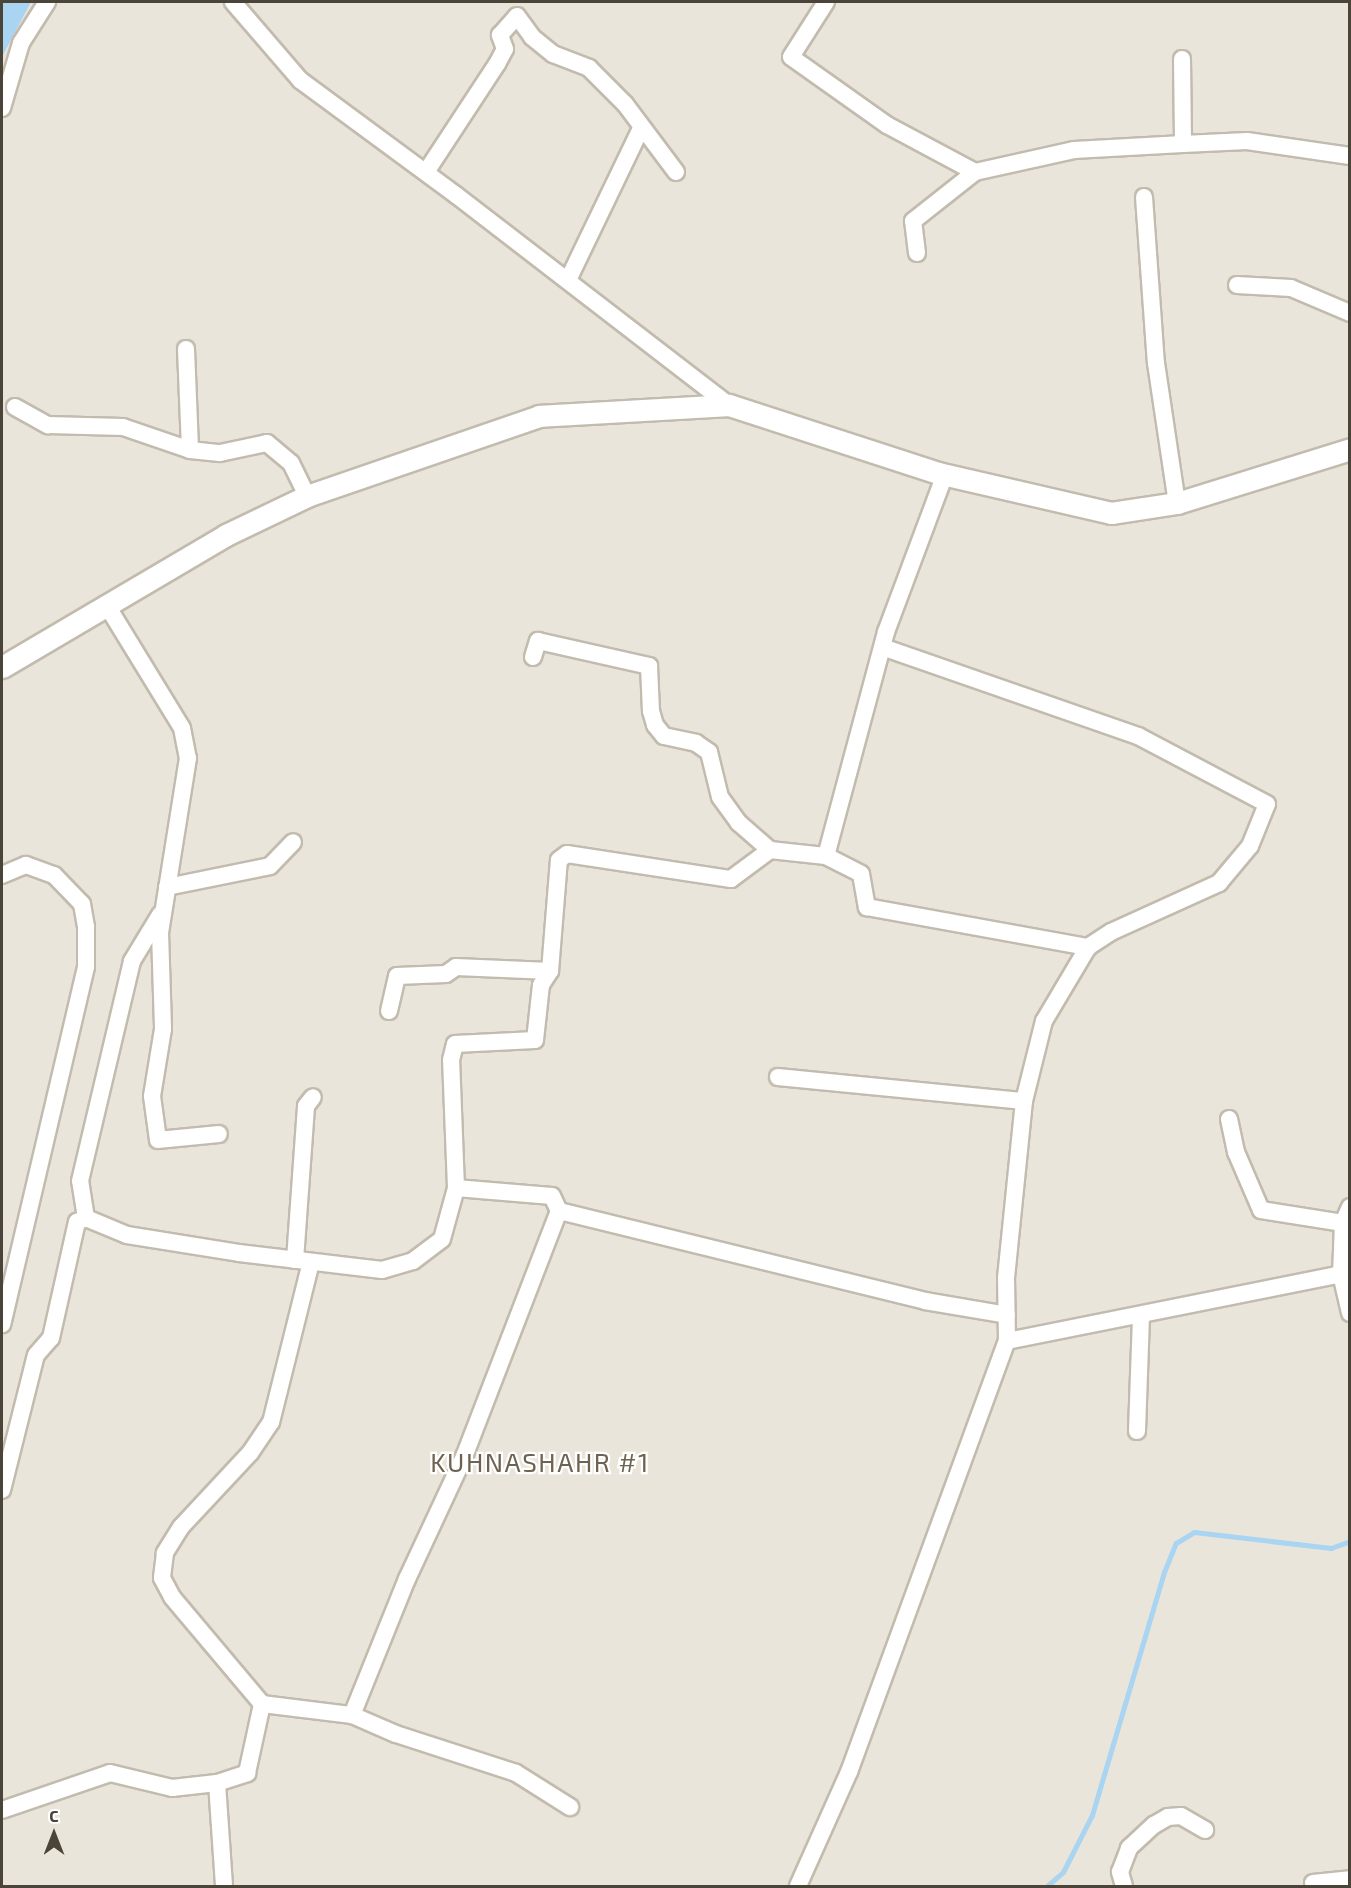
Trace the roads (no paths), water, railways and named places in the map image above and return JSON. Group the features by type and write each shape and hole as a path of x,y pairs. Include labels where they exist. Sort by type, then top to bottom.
{"street":[{"path":"2,108 21,43 47,2"},
{"path":"234,2 300,80 568,279 729,405 945,474 1111,513 1177,503 1350,449"},
{"path":"826,2 791,57 887,125 975,172"},
{"path":"426,172 497,64 505,49 500,35 518,9 532,37 553,54 589,68 625,104 676,172"},
{"path":"1182,59 1183,144"},
{"path":"568,279 641,128"},
{"path":"917,253 913,221 975,172 1074,150 1247,141 1350,156"},
{"path":"1144,197 1156,363 1177,503"},
{"path":"1237,285 1291,288 1350,313"},
{"path":"186,349 190,450"},
{"path":"2,666 226,535 307,496 539,416 729,405"},
{"path":"15,407 48,425 123,427 190,450 220,453 267,443 291,463 307,496"},
{"path":"826,856 883,647 945,474"},
{"path":"105,604 182,728 187,780 160,932 163,1029 153,1096 158,1140 219,1134"},
{"path":"533,657 538,641 649,666 651,711 655,725 664,736 696,743 709,752 720,797 739,823 770,850 826,856 861,874 867,908 1088,947"},
{"path":"798,1887 849,1772 1007,1341 1006,1278 1023,1101 1044,1021 1088,947 1111,932 1219,883 1250,846 1267,804 1138,736 883,647"},
{"path":"167,886 270,866 293,842"},
{"path":"2,1490 36,1355 51,1338 77,1222 86,1218 127,1234 303,1261 382,1270 413,1261 442,1239 456,1188 452,1060 455,1044 535,1040 541,985 550,971 559,860 567,854 731,879 770,850"},
{"path":"2,875 26,865 54,876 82,904 86,927 86,967 2,1324"},
{"path":"86,1218 80,1181 132,961 163,909"},
{"path":"389,1011 397,976 446,974 456,967 550,971"},
{"path":"778,1077 1023,1101"},
{"path":"313,1097 306,1106 303,1261 271,1422 250,1453 181,1527 165,1552 162,1578 172,1598 262,1704 352,1715 396,1734 516,1773 570,1807"},
{"path":"1229,1119 1236,1152 1261,1210 1346,1215 1341,1274 1350,1313"},
{"path":"352,1715 407,1579 469,1447 559,1210 552,1196 456,1188"},
{"path":"559,1210 925,1301 1007,1315"},
{"path":"1007,1341 1141,1316 1341,1274"},
{"path":"1137,1431 1141,1316"},
{"path":"2,1810 110,1773 172,1788 217,1783 247,1773 262,1704"},
{"path":"217,1783 224,1887"},
{"path":"1124,1887 1120,1872 1129,1848 1154,1825 1168,1817 1181,1816 1205,1830"},
{"path":"1313,1884 1350,1879"}],"water":[{"path":"2,2 31,2 2,57"}],"waterway":[{"path":"1047,1886 1063,1872 1092,1815 1164,1572 1176,1543 1194,1532 1331,1548 1350,1541"}],"district":[{"name":"KUHNASHAHR #1","path":"540,1462"}]}
